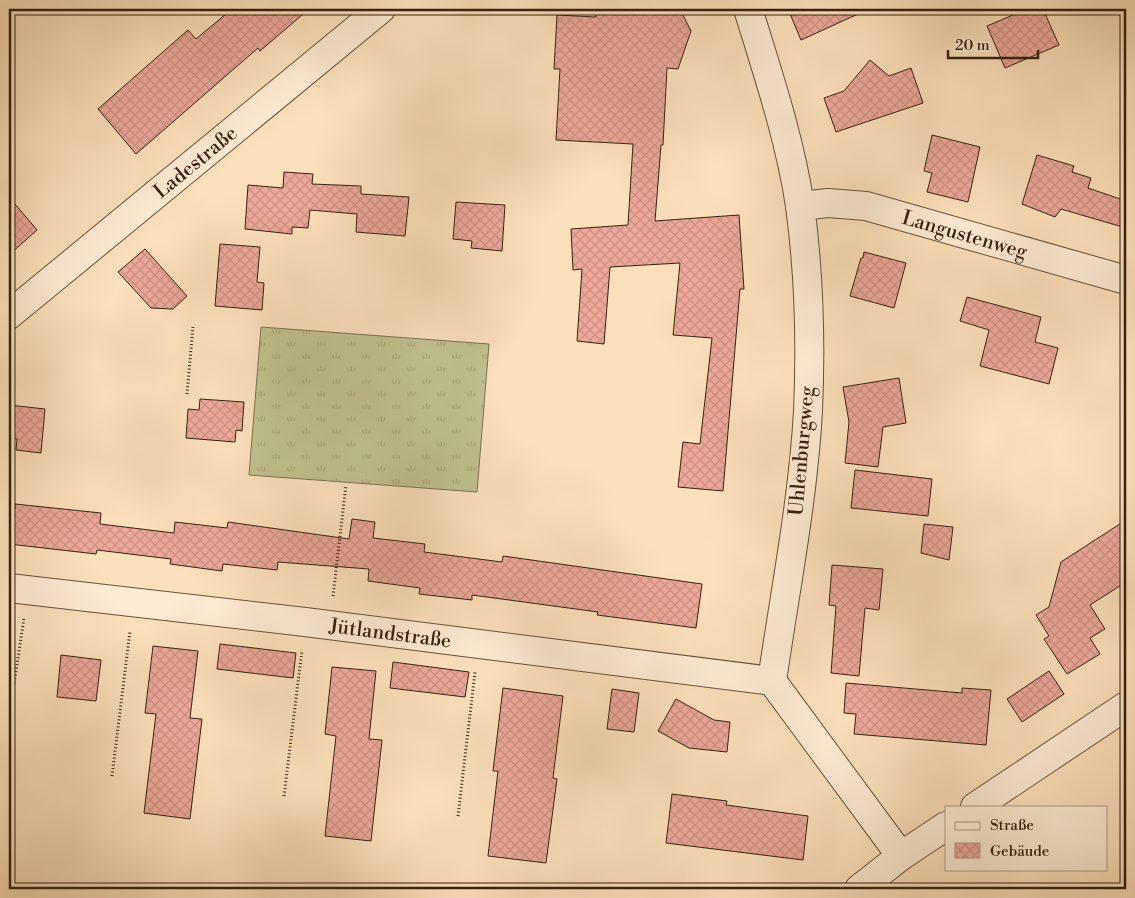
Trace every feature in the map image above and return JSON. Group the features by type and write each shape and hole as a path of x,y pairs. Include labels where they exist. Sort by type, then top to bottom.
{"street":[{"name":"Ladestraße","path":"9,315 381,9"},
{"name":"Uhlenburgweg","path":"748,9 787,143 800,206 807,298 808,412 772,681"},
{"name":"Langustenweg","path":"800,206 828,203 866,206 1126,280"},
{"name":"Jütlandstraße","path":"18,589 772,681"},
{"path":"772,681 901,856"},
{"path":"976,806 1126,706"},
{"path":"859,889 901,856 945,827"}],"path":[{"path":"187,394 193,327"},
{"path":"284,796 346,485"},
{"path":"9,718 18,589"},
{"path":"112,776 133,603"},
{"path":"458,816 478,644"}],"green space":[{"path":"261,327 489,344 477,492 249,475"}],"building":[{"path":"232,9 309,9 260,51 258,48 136,154 98,109 188,30 196,39"},
{"path":"594,9 680,9 691,31 678,69 667,68 663,145 661,145 655,221 739,215 744,289 740,289 723,491 678,487 683,442 700,444 712,338 673,335 680,263 610,267 604,344 577,341 582,269 573,270 571,229 628,225 633,144 556,140 560,69 554,69 557,15 596,17"},
{"path":"788,9 869,9 801,40"},
{"path":"1027,9 1043,9 1059,45 1005,68 987,26"},
{"path":"870,60 889,76 911,68 923,103 836,132 824,98 844,91"},
{"path":"932,135 980,147 968,202 927,192 932,173 924,171"},
{"path":"1037,155 1074,166 1072,172 1091,178 1088,188 1126,201 1126,228 1061,209 1055,217 1022,204"},
{"path":"284,172 313,174 312,184 361,186 361,194 409,197 405,236 356,232 357,214 310,210 308,228 292,227 292,234 245,229 248,185 283,188"},
{"path":"9,197 37,230 9,255"},
{"path":"456,202 505,205 502,251 471,248 472,241 453,239"},
{"path":"220,244 260,247 257,282 264,283 262,310 215,306"},
{"path":"145,249 187,296 173,309 151,308 118,272"},
{"path":"864,252 906,263 894,308 850,296"},
{"path":"967,297 1041,317 1035,342 1058,348 1049,384 980,366 989,330 960,321"},
{"path":"899,378 906,423 883,427 878,467 845,463 849,422 843,387"},
{"path":"200,399 244,402 242,431 236,430 235,442 186,438 188,409 199,410"},
{"path":"9,405 45,409 41,453 16,450 17,439 9,437"},
{"path":"855,470 932,479 928,516 851,508"},
{"path":"15,504 101,513 100,524 174,533 175,522 227,528 228,522 349,539 352,519 375,522 373,538 425,544 424,552 502,562 503,556 702,584 696,628 597,615 598,612 472,595 472,600 419,594 420,588 368,581 369,569 278,562 277,570 223,564 222,571 170,564 171,559 97,550 96,554 9,544 9,508 15,509"},
{"path":"1126,520 1126,582 1090,605 1105,629 1090,638 1100,654 1067,674 1044,639 1049,636 1036,615 1049,607 1061,562"},
{"path":"924,524 953,527 949,560 921,553"},
{"path":"832,565 883,569 879,610 865,608 859,676 831,673 836,606 829,605"},
{"path":"220,644 296,653 293,678 217,669"},
{"path":"153,646 198,651 190,718 202,719 190,819 144,813 156,714 145,713"},
{"path":"61,655 101,660 96,701 57,697"},
{"path":"393,662 469,672 465,697 390,688"},
{"path":"332,667 376,671 369,739 382,740 371,841 325,836 336,736 325,734"},
{"path":"1049,671 1064,694 1022,722 1007,699"},
{"path":"846,683 962,693 962,688 991,690 986,745 854,734 856,714 844,713"},
{"path":"503,688 563,696 553,778 557,779 546,863 488,856 498,771 493,771"},
{"path":"612,689 639,693 634,732 607,729"},
{"path":"676,699 714,720 730,722 727,752 689,748 658,731"},
{"path":"672,794 727,801 726,805 808,816 803,860 666,843"}]}
